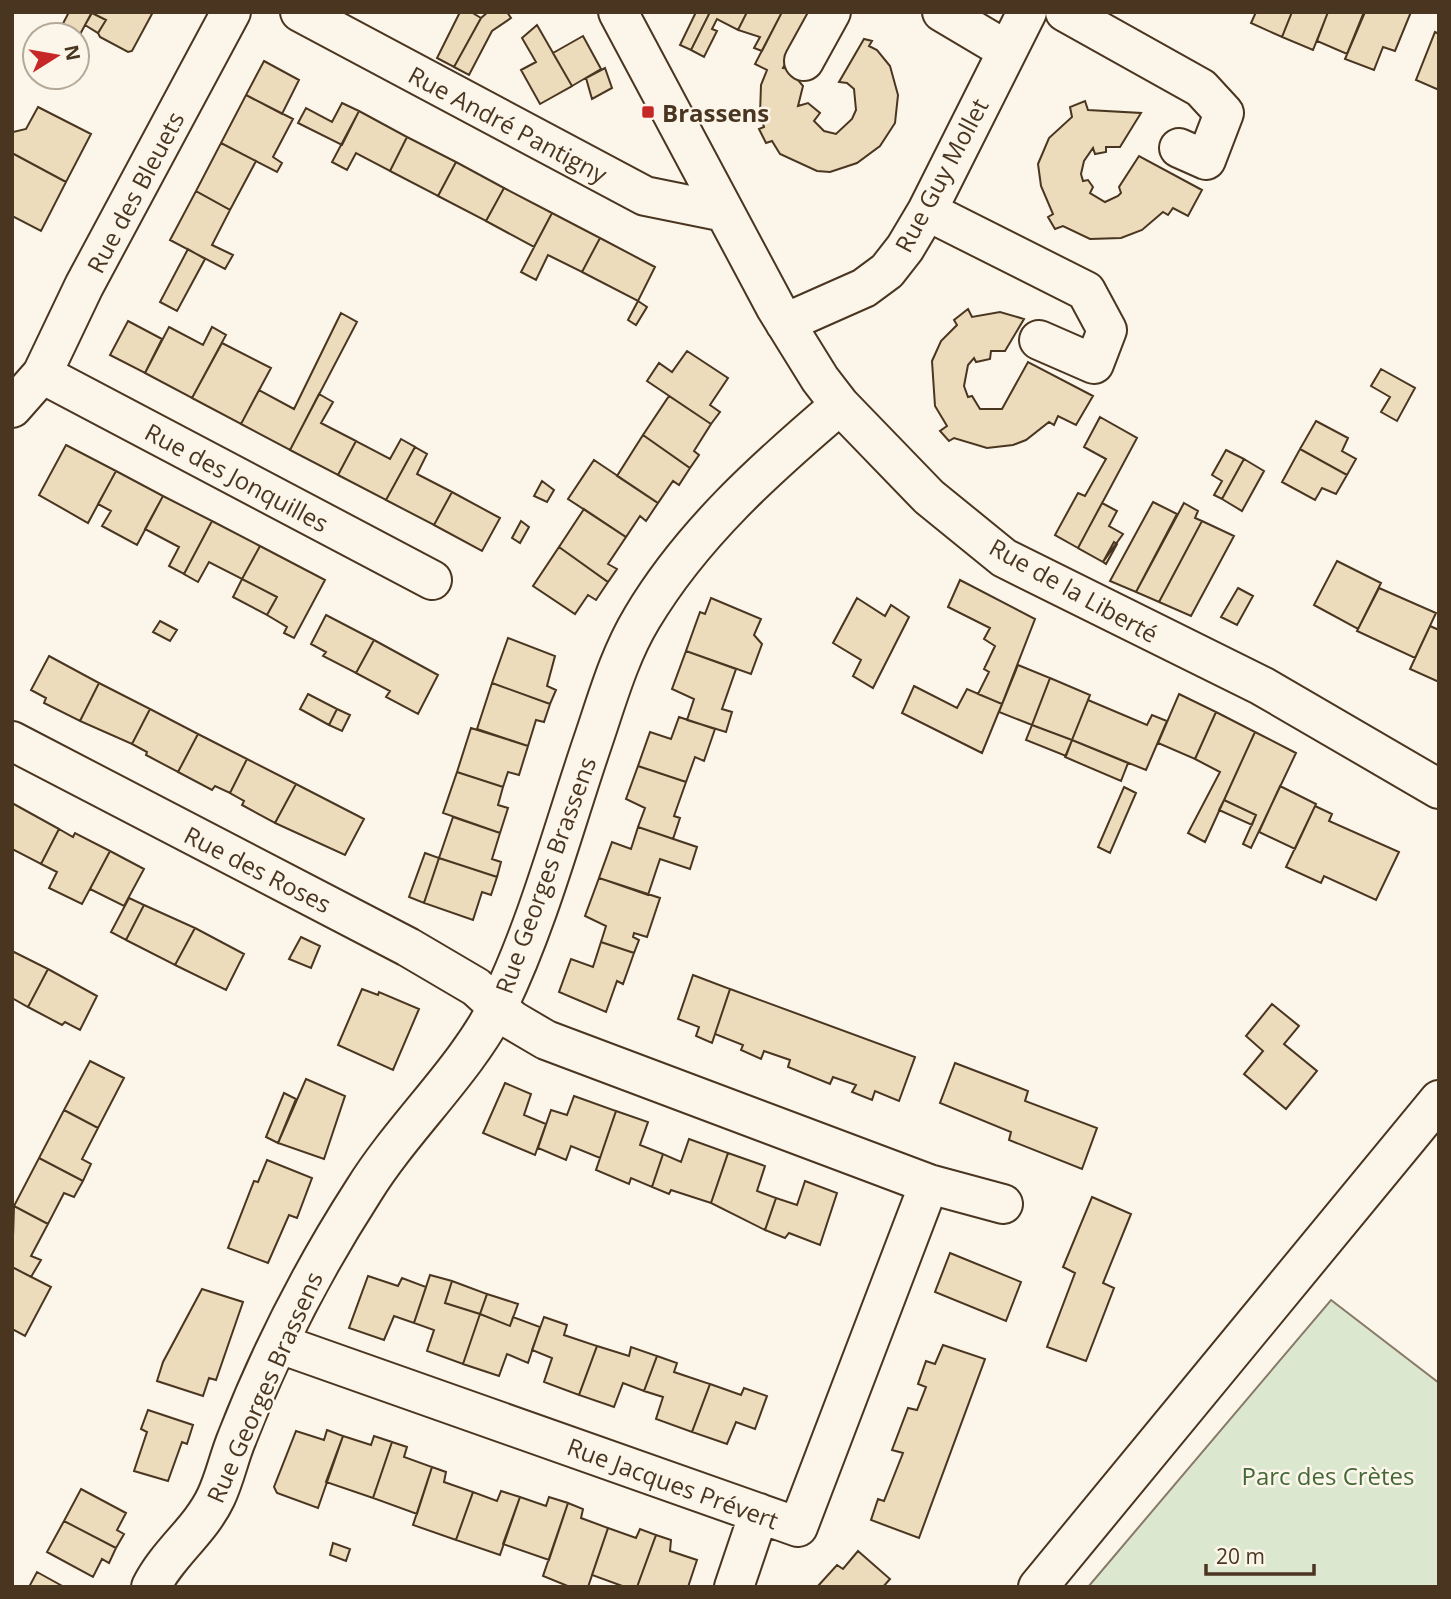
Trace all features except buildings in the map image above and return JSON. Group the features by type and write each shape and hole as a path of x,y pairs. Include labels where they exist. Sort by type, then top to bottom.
{"street":[{"name":"Rue des Bleuets","path":"12,408 42,374 84,286 231,12"},
{"name":"Rue André Pantigny","path":"300,12 645,196 724,212"},
{"name":"Rue de la Liberté","path":"618,12 785,323 840,405 929,498 1004,558 1262,686 1439,789"},
{"path":"804,61 831,12"},
{"path":"942,12 1006,50"},
{"name":"Rue Guy Mollet","path":"785,323 864,288 887,271 927,211 1027,12"},
{"path":"1065,12 1201,88 1224,113 1206,160 1179,148"},
{"path":"927,211 1086,291 1107,330 1094,364 1039,340"},
{"name":"Rue des Jonquilles","path":"42,374 432,580"},
{"name":"Rue Georges Brassens","path":"151,1587 169,1558 194,1533 216,1497 237,1436 328,1247 373,1176 479,1037 498,1006 522,948 617,670 641,620 677,567 750,484 840,405"},
{"name":"Rue des Roses","path":"12,741 408,947 475,987 498,1006"},
{"path":"498,1006 512,1020 546,1040 929,1184 1003,1204"},
{"path":"1038,1587 1439,1100"},
{"name":"Rue Jacques Prévert","path":"280,1344 798,1527 929,1184"},
{"path":"734,1587 759,1513"}],"green space":[{"name":"Parc des Crètes","path":"1331,1300 1439,1383 1439,1587 1088,1587"}],"place":[{"name":"Brassens","path":"648,112"}]}
